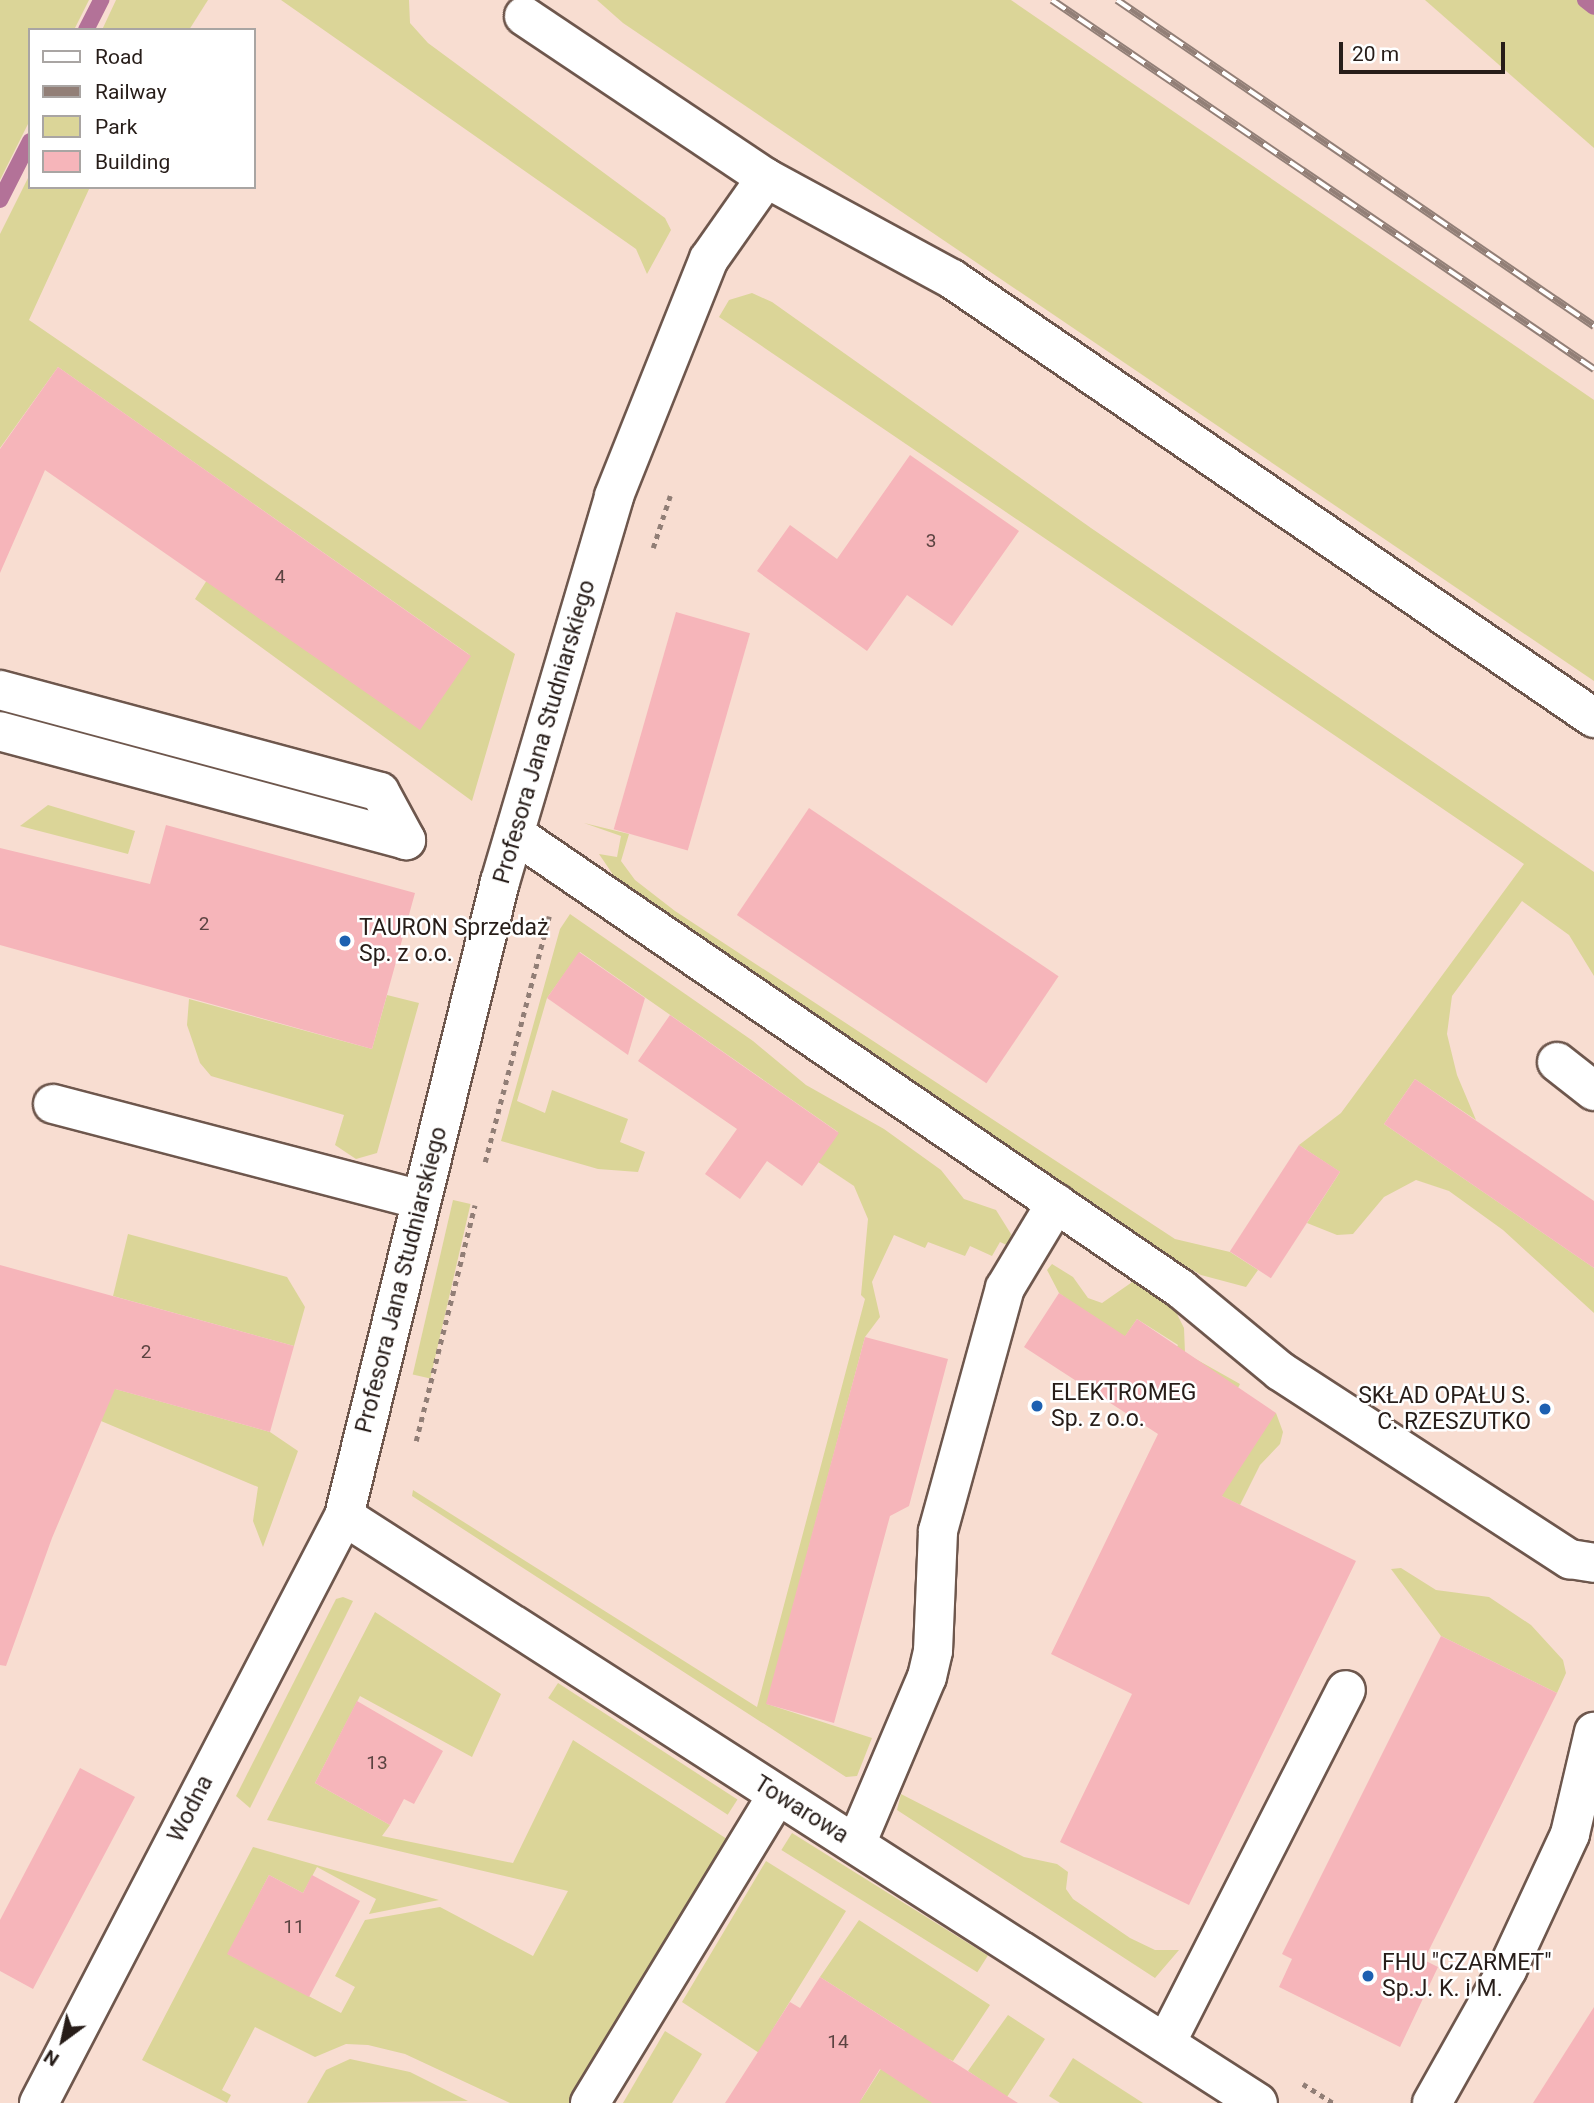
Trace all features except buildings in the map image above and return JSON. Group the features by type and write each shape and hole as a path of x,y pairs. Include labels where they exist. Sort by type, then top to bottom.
{"street":[{"path":"524,16 766,178 952,279 1594,718"},
{"name":"Profesora Jana Studniarskiego","path":"344,1516 421,1200 515,834 614,496 641,422 709,259 766,178"},
{"path":"0,690 380,792 405,840 0,731"},
{"path":"515,834 1181,1289 1280,1371 1570,1559 1594,1563"},
{"path":"1557,1062 1594,1091"},
{"path":"53,1104 421,1200"},
{"path":"856,1844 927,1677 933,1641 938,1531 1005,1288 1056,1203"},
{"name":"Towarowa","path":"344,1516 1258,2103"},
{"name":"Wodna","path":"39,2103 344,1516"},
{"path":"1166,2043 1346,1690"},
{"path":"1432,2103 1507,1970 1570,1835 1594,1732"},
{"path":"590,2103 777,1795"}],"path":[{"path":"649,561 674,484"},
{"path":"482,1176 562,866"},
{"path":"416,1444 475,1203"},
{"path":"1301,2082 1333,2103"}],"green space":[{"path":"0,0 89,0 75,28 28,28 28,124 0,180"},
{"path":"116,0 208,0 190,28 103,28"},
{"path":"281,0 409,0 410,23 428,43 665,218 671,230 647,274 636,249"},
{"path":"597,0 1011,0 1594,400 1594,681 623,23"},
{"path":"1425,0 1594,0 1594,148"},
{"path":"28,178 28,189 89,189 29,320 515,654 472,801 195,599 207,580 470,655 58,367 0,448 0,234"},
{"path":"752,293 772,302 1091,528 1594,872 1594,976 1569,935 1522,901 1452,996 1447,1034 1457,1075 1476,1120 1415,1079 1384,1124 1594,1268 1594,1313 1503,1230 1449,1191 1416,1180 1384,1197 1353,1234 1337,1235 1307,1223 1340,1172 1299,1145 1341,1113 1524,864 719,317 729,300"},
{"path":"48,805 135,831 128,854 20,826"},
{"path":"584,823 629,834 621,861 635,880 675,911 1175,1239 1230,1252 1258,1270 1246,1287 1201,1275 1166,1254 620,885 599,854 617,857 621,836"},
{"path":"570,914 753,1041 806,1085 884,1129 941,1170 964,1199 996,1210 1011,1234 1009,1246 1000,1242 992,1256 970,1246 965,1256 928,1242 925,1248 894,1235 872,1282 880,1317 865,1337 767,1704 872,1738 857,1776 846,1777 412,1496 413,1490 757,1707 865,1299 861,1295 868,1219 854,1186 818,1162 838,1132 580,952 547,998 517,1101 545,1113 552,1090 628,1119 620,1142 645,1152 638,1172 598,1169 501,1141 560,929"},
{"path":"387,995 419,1003 377,1153 356,1159 335,1145 344,1115 211,1076 200,1063 187,1025 189,999 372,1049"},
{"path":"453,1200 471,1204 430,1378 413,1374"},
{"path":"128,1234 287,1277 305,1307 294,1346 113,1296"},
{"path":"1052,1264 1073,1277 1088,1298 1102,1303 1138,1278 1167,1298 1184,1328 1185,1353 1240,1384 1238,1388 1163,1368 1178,1345 1137,1319 1122,1341 1059,1293 1047,1270"},
{"path":"0,1357 270,1432 298,1451 263,1547 253,1521 258,1487 101,1421"},
{"path":"1276,1413 1283,1432 1280,1444 1260,1465 1240,1505 1146,1459"},
{"path":"1401,1568 1436,1590 1489,1597 1531,1625 1563,1660 1566,1673 1557,1693 1441,1636 1391,1569"},
{"path":"343,1597 353,1601 250,1808 236,1796 336,1599"},
{"path":"375,1612 501,1694 472,1757 360,1696 315,1783 390,1825 382,1836 513,1863 573,1740 727,1839 572,2103 510,2103 405,2054 368,2045 346,2044 315,2057 255,2027 222,2090 231,2095 227,2103 142,2060 253,1847 439,1900 369,1914 376,1899 317,1867 303,1893 269,1875 228,1954 341,2013 355,1987 335,1976 365,1920 440,1907 533,1956 568,1891 267,1820"},
{"path":"558,1683 737,1800 728,1815 548,1698"},
{"path":"901,1794 1024,1857 1057,1864 1068,1872 1066,1889 1073,1899 1130,1938 1155,1950 1179,1950 1155,1978 897,1810"},
{"path":"792,1833 988,1955 977,1972 781,1850"},
{"path":"766,1861 846,1911 771,2032 861,2100 905,2031 820,1977 859,1920 990,2005 953,2061 949,2059 932,2103 773,2103 791,2074 682,2002"},
{"path":"1008,2015 1045,2039 1003,2103 999,2092 968,2071"},
{"path":"665,2031 702,2054 672,2103 623,2103"},
{"path":"1073,2058 1143,2103 1060,2103 1049,2096"},
{"path":"350,2059 410,2072 468,2101 307,2103 326,2070"}],"waterway":[{"path":"87,28 101,0"},
{"path":"1585,0 1594,7"},
{"path":"0,200 28,145"}],"railway":[{"path":"1052,0 1594,369"},
{"path":"1117,0 1594,326"}],"place":[{"name":"TAURON Sprzedaż Sp. z o.o.","path":"345,941"},
{"name":"ELEKTROMEG Sp. z o.o.","path":"1037,1406"},
{"name":"SKŁAD OPAŁU S. C. RZESZUTKO","path":"1545,1409"},
{"name":"FHU \"CZARMET\" Sp.J. K. i M.","path":"1368,1976"}]}
